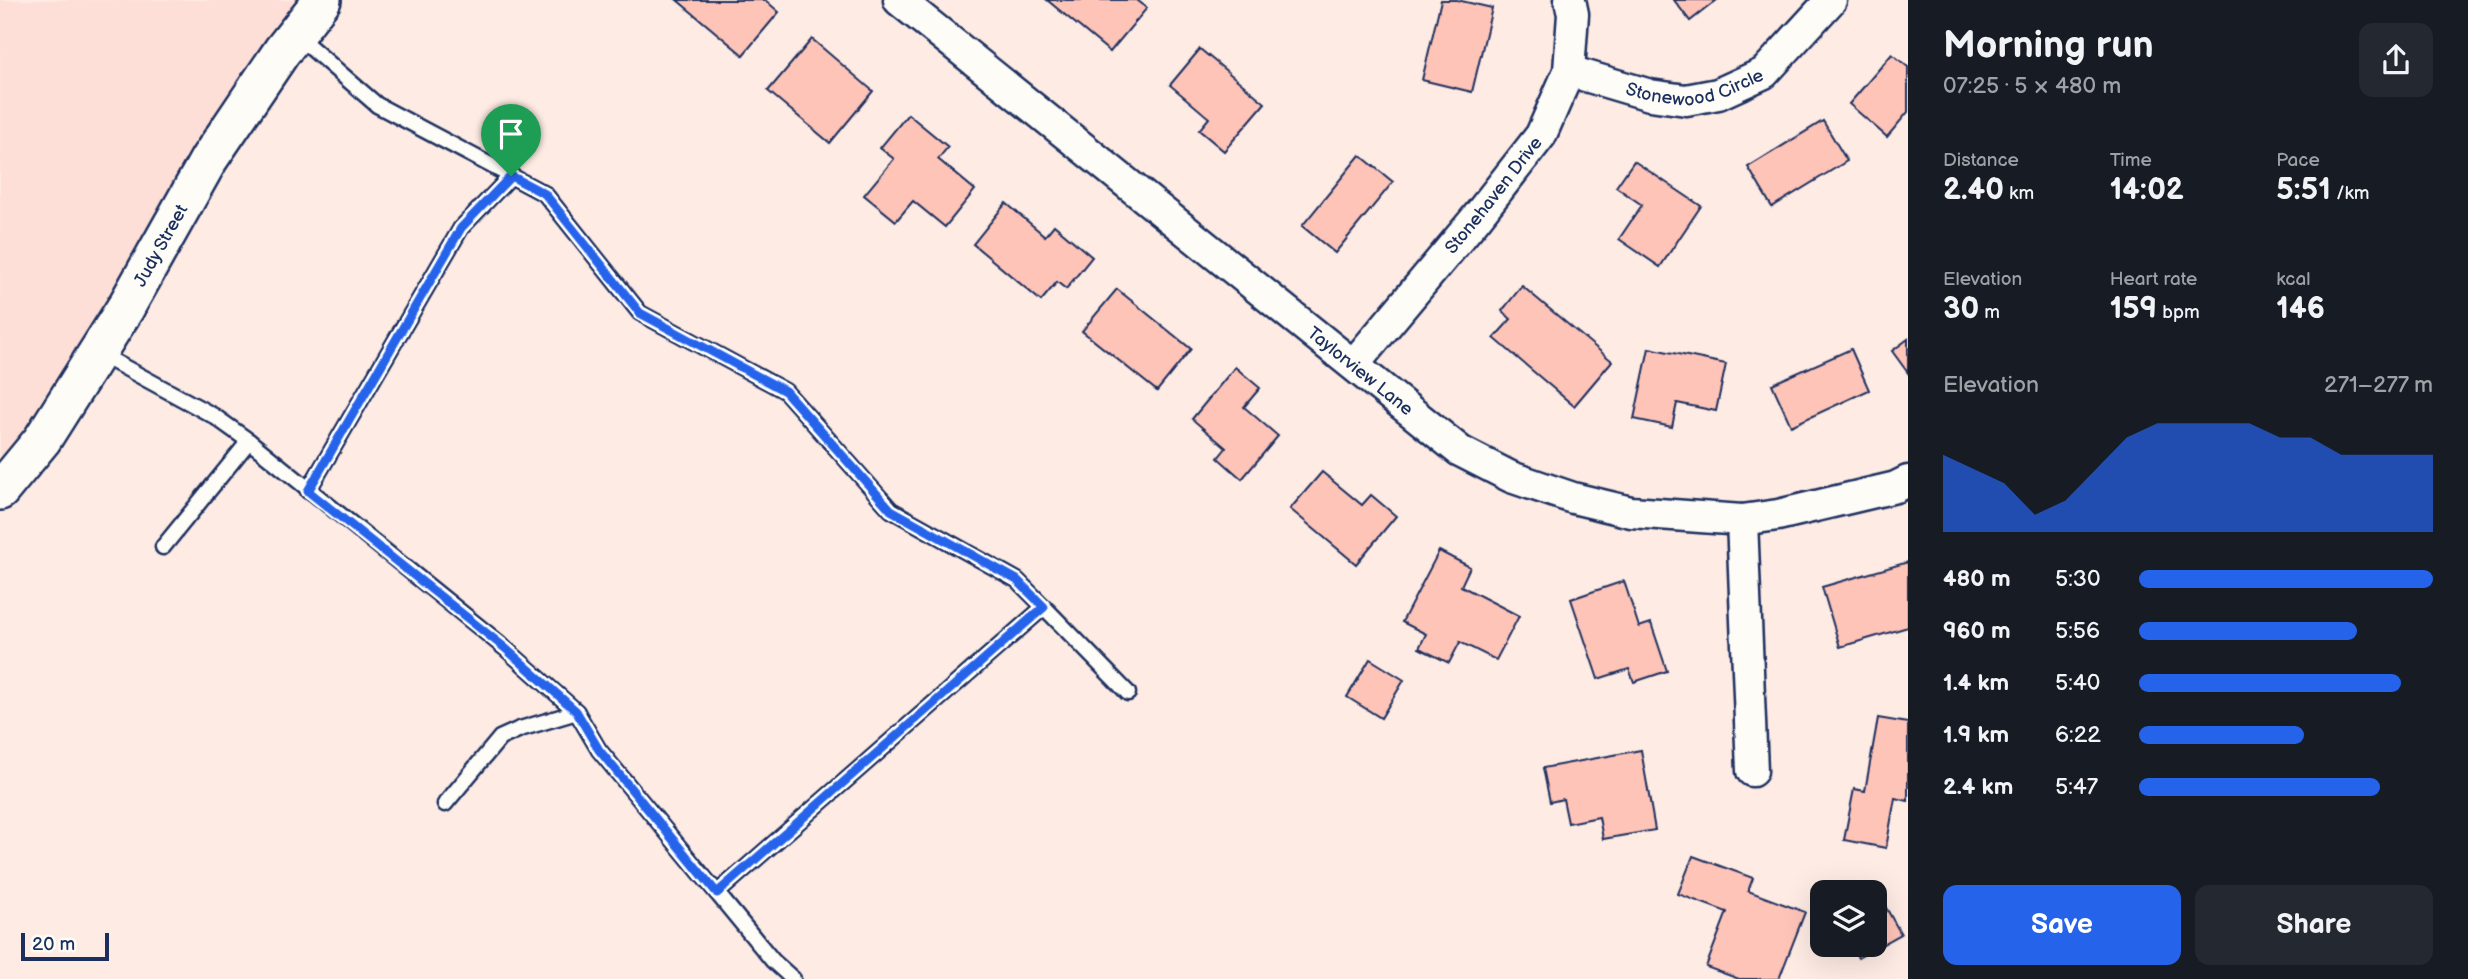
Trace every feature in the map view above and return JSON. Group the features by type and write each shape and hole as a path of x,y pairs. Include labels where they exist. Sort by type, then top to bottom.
{"street":[{"name":"Judy Street","path":"0,491 42,440 126,307 209,159 295,34 323,0"},
{"name":"Taylorview Lane","path":"899,0 1460,451 1511,477 1573,498 1631,512 1742,520 1778,515 1896,487 1908,481"},
{"name":"Stonehaven Drive","path":"1353,364 1477,217 1541,135 1569,71 1573,14 1570,0"},
{"name":"Stonewood Circle","path":"1569,71 1650,95 1686,100 1718,94 1764,73 1831,0"},
{"path":"1742,520 1752,771"}],"lane":[{"path":"295,34 377,105 545,194 640,313 785,391 891,510 1017,580 1128,693"},
{"path":"308,491 461,228 511,176"},
{"path":"97,352 214,416 248,441 505,648 577,712 599,750 773,961 793,979"},
{"path":"163,547 248,441"},
{"path":"717,893 1044,607"},
{"path":"445,804 500,738 520,729 577,712"}],"shaded area":[{"path":"0,0 323,0 0,491"}],"building":[{"path":"677,0 765,0 779,12 743,55"},
{"path":"1047,0 1137,0 1147,8 1110,52"},
{"path":"1441,0 1457,0 1492,8 1472,92 1422,80"},
{"path":"1674,0 1717,0 1690,21"},
{"path":"812,39 873,91 830,143 768,91"},
{"path":"1200,49 1265,103 1224,151 1199,130 1209,118 1170,85"},
{"path":"1892,54 1908,67 1908,112 1887,137 1849,104"},
{"path":"908,114 948,147 938,159 975,190 945,227 913,201 896,221 864,195 894,159 880,148"},
{"path":"1823,121 1847,161 1772,207 1748,167"},
{"path":"1360,155 1393,182 1335,253 1302,226"},
{"path":"1634,161 1701,206 1660,267 1619,239 1642,205 1616,187"},
{"path":"1006,203 1045,236 1054,225 1092,257 1066,289 1057,282 1041,301 973,244"},
{"path":"1522,286 1612,361 1574,406 1494,338 1511,319 1502,311"},
{"path":"1117,289 1191,349 1157,391 1082,331"},
{"path":"1908,339 1908,373 1892,351"},
{"path":"1649,348 1726,364 1716,411 1677,403 1672,427 1634,419"},
{"path":"1851,349 1869,390 1791,426 1772,384"},
{"path":"1235,367 1260,388 1244,407 1278,436 1242,479 1218,458 1226,448 1192,419"},
{"path":"1322,472 1362,505 1371,495 1396,516 1356,564 1290,509"},
{"path":"1439,551 1470,567 1461,586 1519,616 1496,660 1460,642 1449,663 1419,648 1426,634 1402,622"},
{"path":"1908,562 1908,627 1840,647 1822,587"},
{"path":"1624,581 1639,627 1651,623 1667,671 1634,682 1629,669 1598,679 1571,599"},
{"path":"1370,659 1404,680 1381,718 1347,697"},
{"path":"1878,718 1908,723 1908,801 1895,798 1886,848 1844,840 1854,789 1865,791"},
{"path":"1641,750 1655,830 1603,839 1599,817 1568,823 1563,799 1550,802 1543,768"},
{"path":"1693,856 1753,878 1748,891 1805,912 1779,979 1739,979 1706,967 1727,912 1678,894"},
{"path":"1887,909 1901,934 1887,942"}],"route":[{"path":"511,176 545,194 640,313 785,391 891,510 1017,580 1044,607 717,893 599,750 576,711 505,648 308,491 461,228 511,176"}]}
